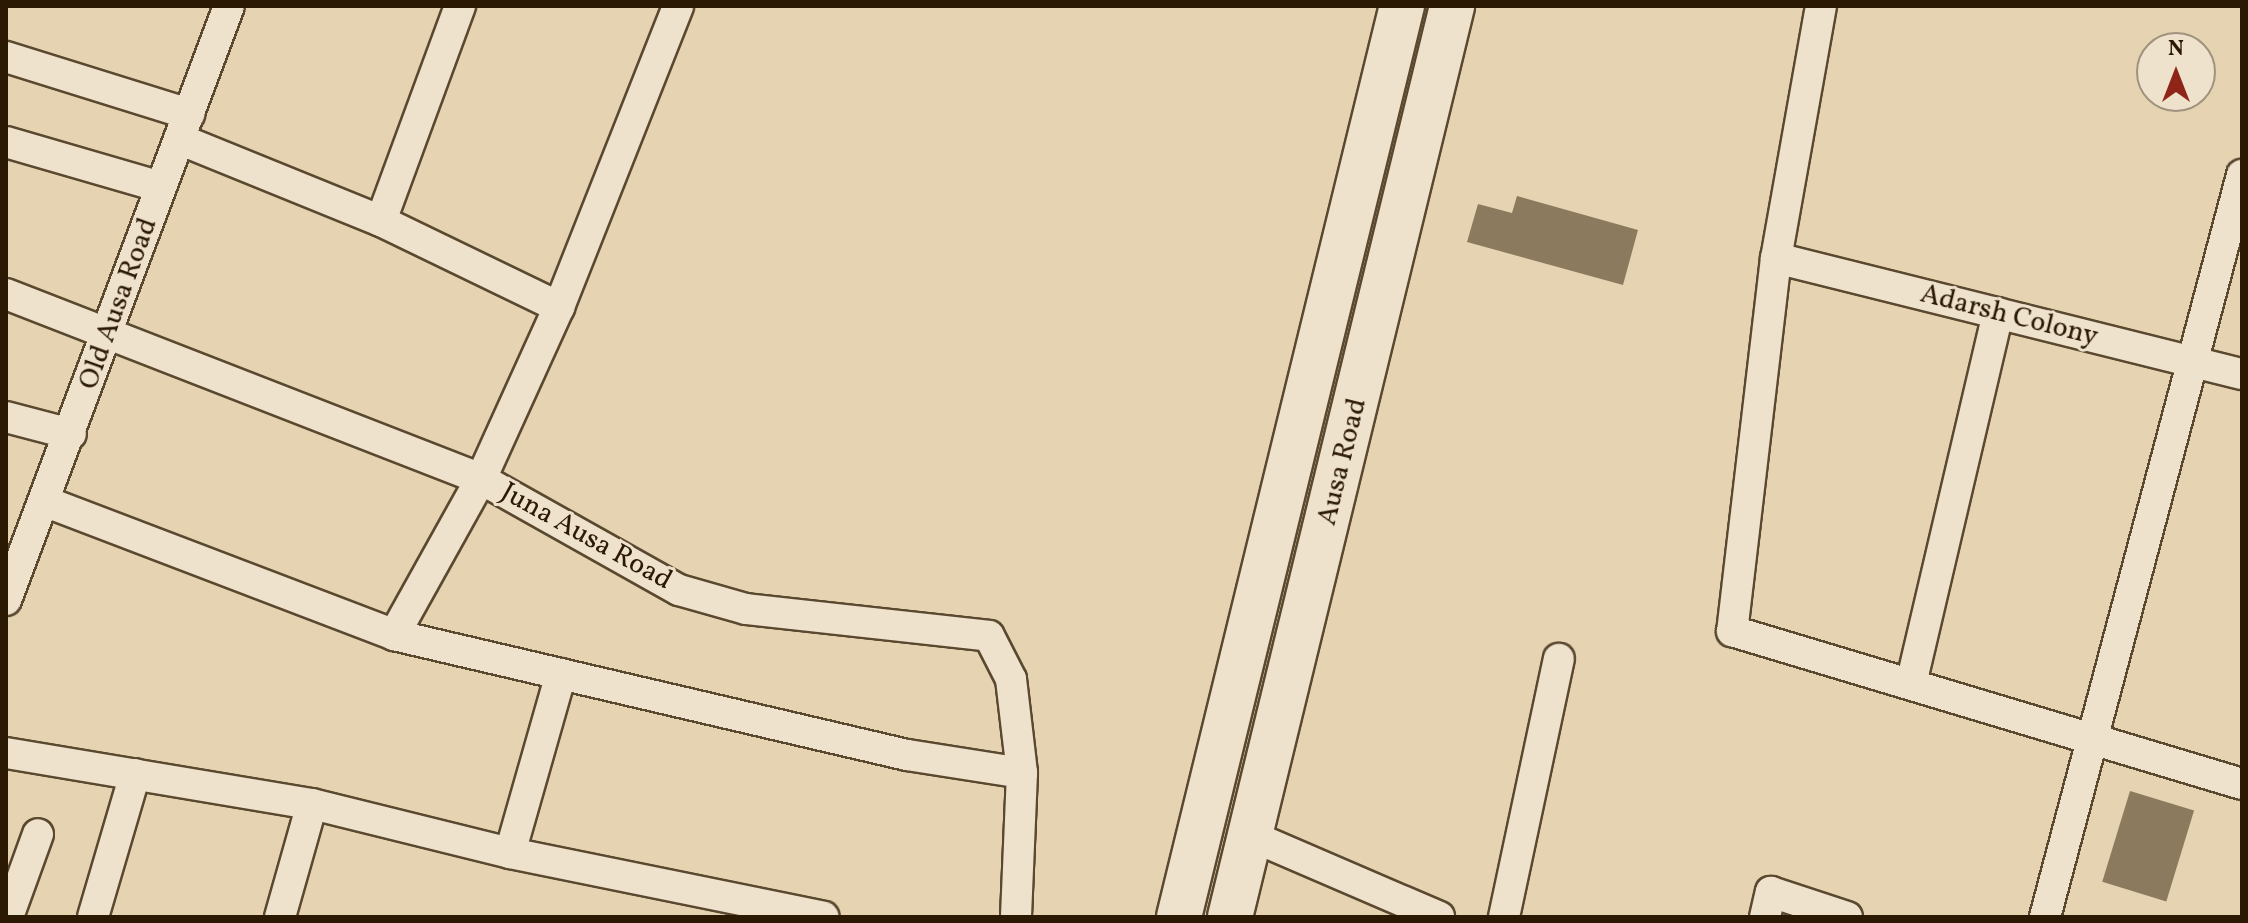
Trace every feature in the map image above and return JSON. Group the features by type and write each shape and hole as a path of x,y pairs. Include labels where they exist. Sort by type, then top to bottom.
{"main road":[{"path":"1179,917 1402,6"},
{"name":"Ausa Road","path":"1230,917 1452,6"}],"street":[{"name":"Old Ausa Road","path":"6,600 112,330 161,187 229,6"},
{"path":"381,221 460,6"},
{"path":"394,635 481,479 559,307 678,6"},
{"path":"1821,6 1776,258 1732,631 2242,784"},
{"path":"6,57 184,127 559,307"},
{"path":"6,142 161,187"},
{"path":"2045,917 2196,362 2242,175"},
{"name":"Adarsh Colony","path":"1776,258 2242,374"},
{"name":"Juna Ausa Road","path":"6,294 112,330 481,479 679,590 746,609 989,636 1011,679 1022,773 1016,917"},
{"path":"1911,684 1998,313"},
{"path":"6,417 71,434"},
{"path":"44,501 394,635 907,755 1022,773"},
{"path":"1504,917 1559,659"},
{"path":"510,853 561,674"},
{"path":"6,753 312,804 727,908 824,917"},
{"path":"93,917 135,774"},
{"path":"280,917 312,804"},
{"path":"8,917 38,834"},
{"path":"1249,835 1439,917"},
{"path":"1765,917 1771,892 1847,917"}],"building":[{"path":"1517,196 1638,230 1623,285 1467,242 1478,204 1512,213"},
{"path":"2130,791 2194,811 2166,901 2102,882"}]}
